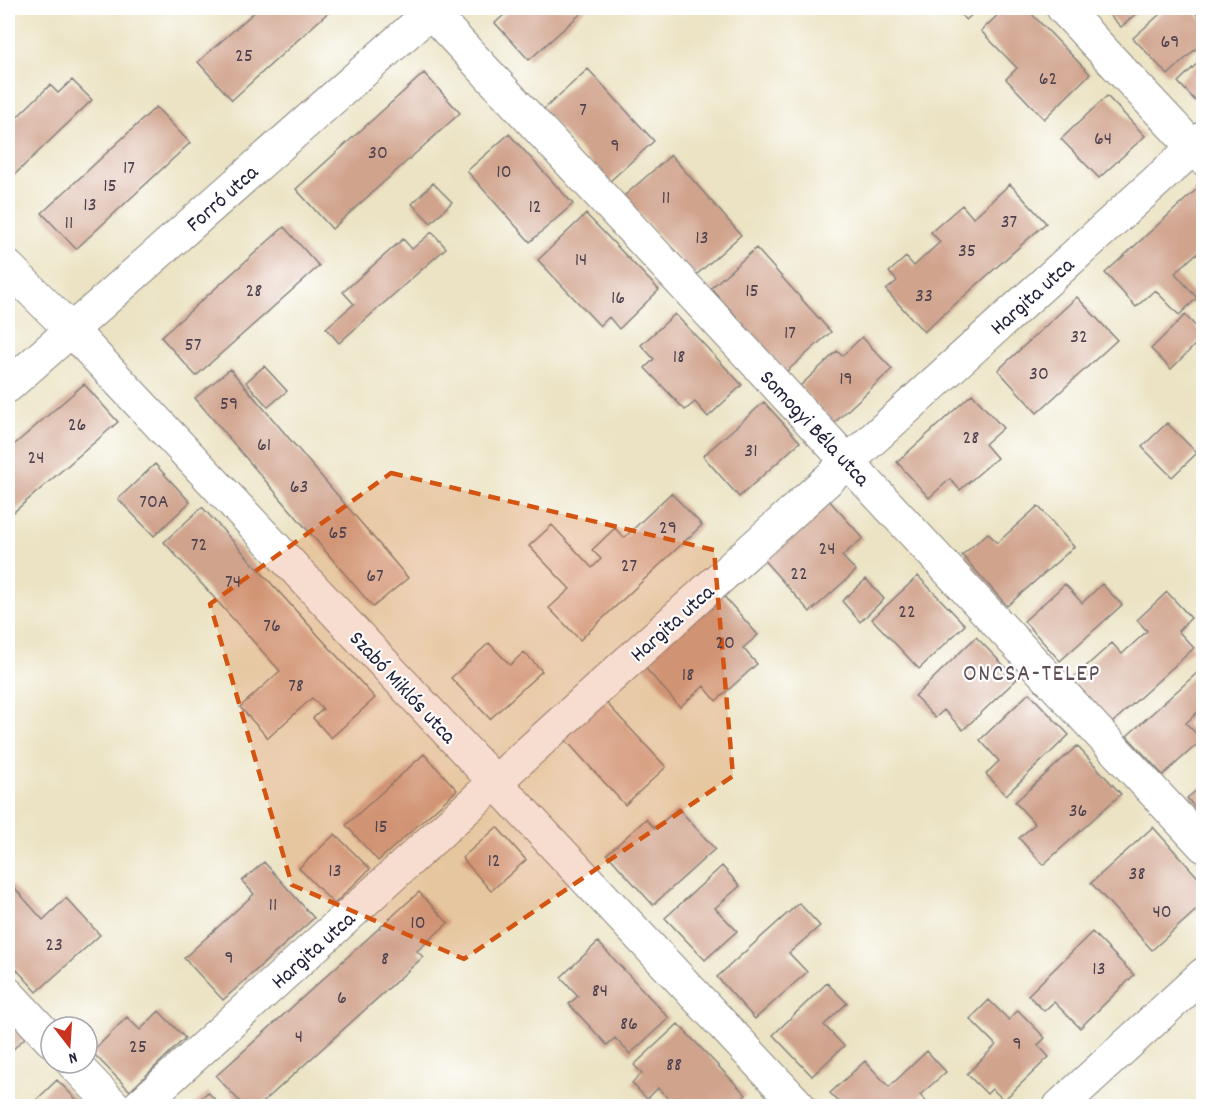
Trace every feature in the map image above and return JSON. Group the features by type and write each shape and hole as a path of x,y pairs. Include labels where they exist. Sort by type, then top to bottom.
{"street":[{"path":"1063,8 1200,148"},
{"name":"Forró utca","path":"8,386 431,9"},
{"name":"Somogyi Béla utca","path":"431,9 1203,846"},
{"name":"Hargita utca","path":"139,1107 848,461 1200,148"},
{"name":"Szabó Miklós utca","path":"8,267 71,330 799,1107"},
{"path":"1060,1107 1203,974"},
{"path":"8,994 39,1027"},
{"path":"84,1075 114,1107"}],"highlighted area":[{"path":"391,473 714,550 733,776 464,959 292,885 210,604"}],"building":[{"path":"259,8 333,8 232,100 198,62"},
{"path":"512,8 587,8 529,60 495,23"},
{"path":"954,8 979,8 966,20"},
{"path":"1005,8 1026,8 1090,74 1044,119 1006,79 1017,68 981,31"},
{"path":"1103,8 1142,8 1121,27"},
{"path":"1167,8 1191,8 1203,21 1203,42 1168,75 1133,38"},
{"path":"1203,58 1203,109 1178,82"},
{"path":"588,69 654,141 609,182 543,110"},
{"path":"424,73 460,113 332,229 296,189"},
{"path":"72,80 92,100 8,181 8,115 13,121 50,85 58,93"},
{"path":"1107,96 1145,136 1099,178 1061,139"},
{"path":"156,107 190,143 76,249 42,213"},
{"path":"509,134 573,204 530,242 467,171"},
{"path":"671,155 741,235 695,276 624,196"},
{"path":"433,183 452,202 431,223 412,204"},
{"path":"1010,184 1046,223 924,332 886,290 897,281 889,272 906,257 914,266 940,242 931,232 962,205 973,218"},
{"path":"1198,188 1203,195 1203,260 1197,253 1175,273 1197,298 1179,315 1155,290 1136,307 1105,273"},
{"path":"586,214 659,290 619,329 609,317 600,326 538,260"},
{"path":"284,227 319,266 196,376 161,337"},
{"path":"432,232 446,248 339,343 326,328 354,304 343,292 403,239 412,249"},
{"path":"756,248 831,332 786,372 711,288"},
{"path":"1077,297 1117,340 1037,413 998,370"},
{"path":"675,314 742,385 708,417 695,402 685,410 645,368 654,359 641,345"},
{"path":"1185,315 1203,334 1203,337 1171,369 1151,349"},
{"path":"862,337 892,369 834,423 800,386 837,351 842,356"},
{"path":"264,366 287,391 268,407 246,382"},
{"path":"230,369 408,578 373,607 195,398"},
{"path":"84,384 118,422 8,517 8,450"},
{"path":"972,394 1003,428 985,444 997,458 960,490 950,479 929,498 897,462"},
{"path":"764,402 800,442 739,497 703,456"},
{"path":"1167,423 1197,453 1172,477 1142,447"},
{"path":"155,464 190,502 154,536 118,499"},
{"path":"671,493 702,525 580,640 549,608 570,589 529,546 552,525 592,568 601,559 592,550 615,528 624,538"},
{"path":"827,498 863,538 842,556 856,571 810,612 761,557"},
{"path":"1038,506 1074,547 1007,606 962,555 988,533 997,543"},
{"path":"202,507 375,698 331,738 313,718 323,709 312,698 268,738 240,707 280,671 164,542"},
{"path":"918,576 965,625 919,669 872,619"},
{"path":"866,579 884,599 860,622 842,601"},
{"path":"1065,584 1082,603 1102,584 1122,605 1060,661 1024,621"},
{"path":"720,592 758,635 743,648 757,664 716,701 704,686 680,707 640,662"},
{"path":"1167,592 1191,618 1178,631 1194,648 1112,723 1072,679 1112,643 1122,654 1147,631 1137,620"},
{"path":"976,637 1017,679 963,730 944,710 935,718 915,696"},
{"path":"489,643 510,665 524,652 542,671 490,719 451,678"},
{"path":"1198,672 1203,678 1203,707 1186,723 1202,740 1163,775 1127,736"},
{"path":"1029,693 1069,735 1006,795 986,774 999,761 980,740"},
{"path":"602,698 666,767 625,805 561,735"},
{"path":"1077,746 1121,794 1043,865 1019,838 1035,824 1015,802"},
{"path":"424,754 457,790 378,861 346,825"},
{"path":"1203,785 1203,817 1187,798"},
{"path":"678,808 715,849 653,905 607,854 646,819 655,829"},
{"path":"497,827 526,860 491,891 462,858"},
{"path":"1153,827 1203,883 1203,904 1152,950 1091,883"},
{"path":"335,834 370,869 334,904 299,868"},
{"path":"264,862 314,918 223,1000 184,958 254,894 242,881"},
{"path":"722,866 740,886 715,908 737,931 705,960 665,918"},
{"path":"11,884 43,920 66,898 100,935 37,992 8,960 8,887"},
{"path":"419,892 448,923 417,951 423,957 259,1106 244,1106 216,1076"},
{"path":"799,903 820,926 789,953 807,972 755,1019 717,977"},
{"path":"1092,932 1134,975 1080,1028 1054,1002 1044,1011 1028,995"},
{"path":"598,942 669,1018 630,1054 615,1038 607,1045 569,1004 578,996 561,977"},
{"path":"827,983 847,1003 824,1025 844,1046 812,1076 773,1035"},
{"path":"989,1000 1009,1020 1018,1010 1045,1038 1038,1045 1049,1057 1004,1100 992,1089 987,1094 967,1074 996,1045 970,1019"},
{"path":"159,1011 185,1038 130,1091 99,1059 99,1045 127,1017 140,1030"},
{"path":"8,1016 27,1036 8,1054"},
{"path":"678,1024 746,1095 734,1106 675,1106 658,1088 647,1099 632,1083 642,1073 634,1065"},
{"path":"927,1051 946,1072 920,1095 930,1106 843,1106 830,1093 865,1061 889,1087"},
{"path":"57,1080 83,1106 30,1106"},
{"path":"208,1092 221,1106 192,1106"}],"district":[{"name":"ONCSA-TELEP","path":"1032,672"}]}
